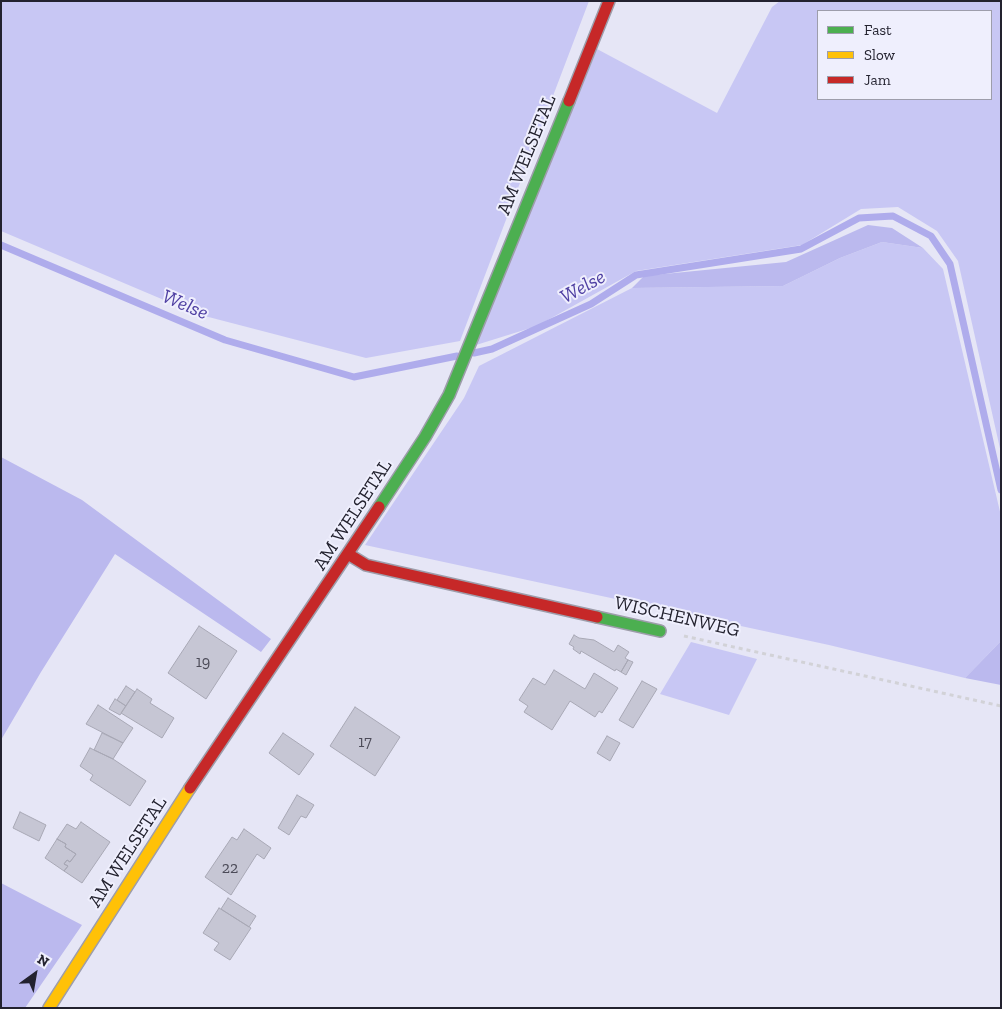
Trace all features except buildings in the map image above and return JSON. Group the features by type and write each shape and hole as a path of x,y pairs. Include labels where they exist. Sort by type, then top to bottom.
{"street":[{"name":"AM WELSETAL","path":"49,1008 197,777 348,554 449,395 608,1"},
{"name":"WISCHENWEG","path":"348,554 366,566 660,631"}],"path":[{"name":"WISCHENWEG","path":"660,631 1001,706"}],"shaded area":[{"path":"1,1 589,1 460,341 366,358 197,314 1,231"},
{"path":"780,1 1001,1 1001,453 958,261 937,231 898,207 861,209 802,245 636,271 537,326 476,345 597,49 717,113 772,7"},
{"path":"868,225 892,228 923,248 882,242 840,258 783,286 632,288 644,276 786,262"},
{"path":"882,242 923,248 943,269 1001,516 1001,641 965,678 829,645 365,545 464,398 479,366 632,288 783,286 840,258"},
{"path":"1,457 82,500 271,639 261,652 115,554 1,740"},
{"path":"1001,641 1001,685 965,678"},
{"path":"691,642 757,659 729,715 660,694"},
{"path":"1,883 82,925 25,1008 1,1008"}],"waterway":[{"name":"Welse","path":"474,353 492,349 591,304 636,275 801,249 859,218 893,216 931,236 950,264 1001,490"},
{"name":"Welse","path":"1,245 225,340 354,377 457,356"}],"traffic: fast":[{"path":"379,507 425,437 449,395 569,101"},
{"path":"597,617 660,631"}],"traffic: slow":[{"path":"49,1008 190,788"}],"traffic: jam":[{"path":"569,101 609,1"},
{"path":"190,788 379,507"},
{"path":"348,554 366,565 597,617"}]}
